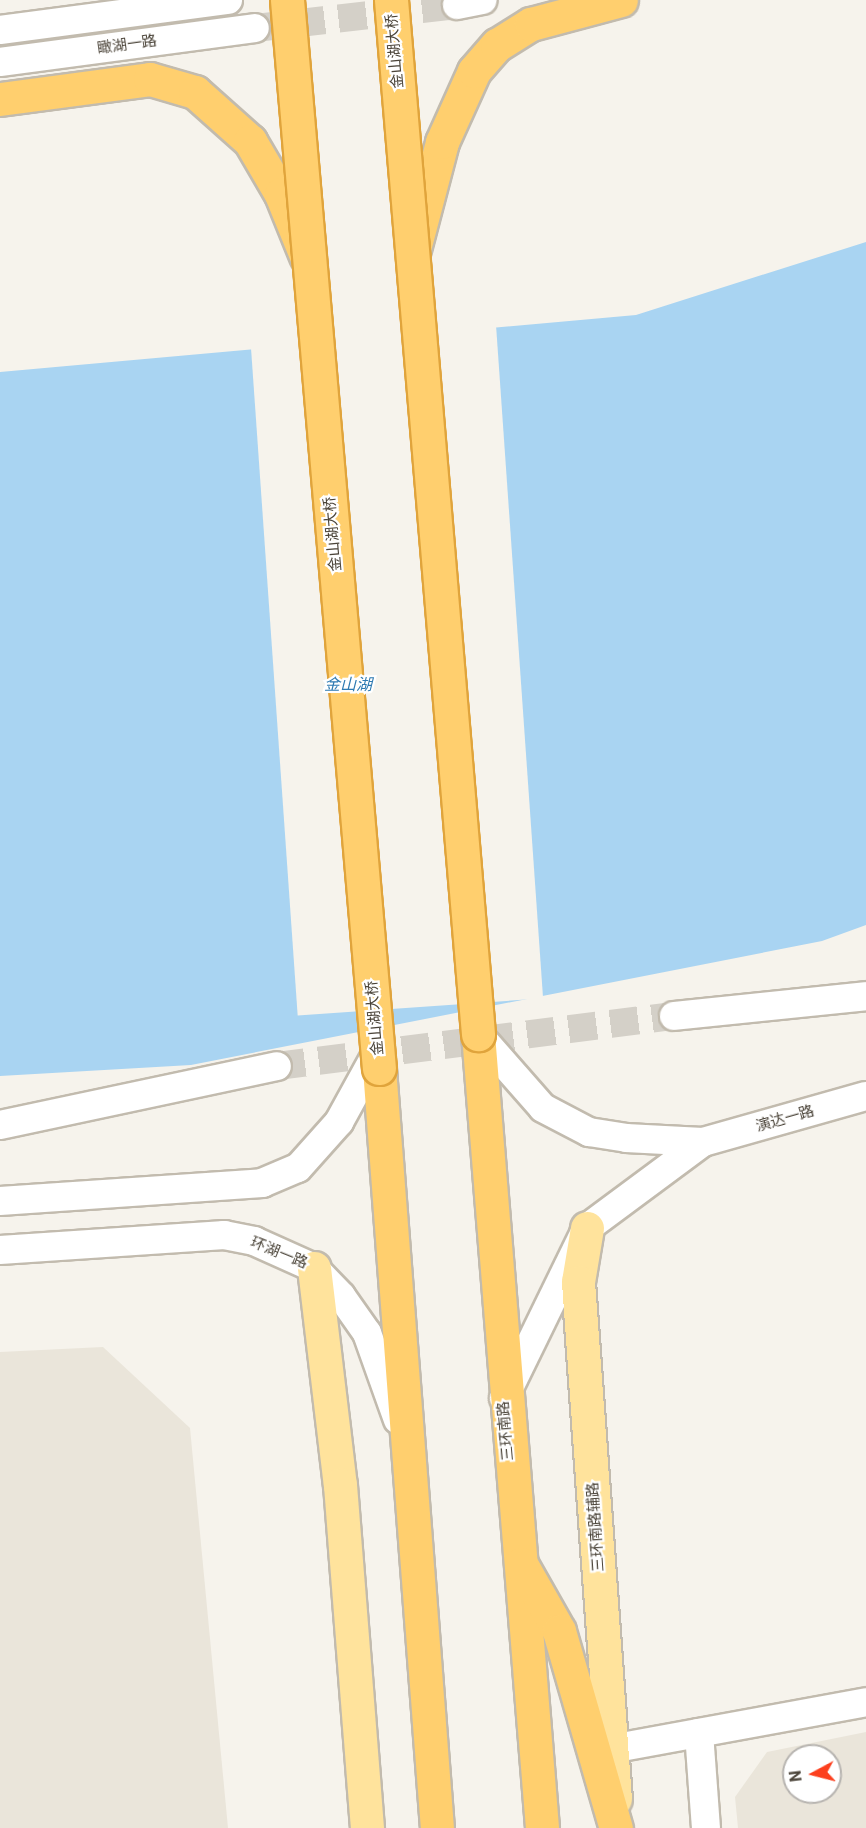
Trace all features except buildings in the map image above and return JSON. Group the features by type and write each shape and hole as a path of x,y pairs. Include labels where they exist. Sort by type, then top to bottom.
{"highway":[{"name":"金山湖大桥","path":"287,0 378,1059"},
{"name":"金山湖大桥","path":"391,0 478,1034"},
{"path":"412,254 442,142 474,71 497,45 531,24 621,0"},
{"path":"0,99 150,79 195,92 250,141 281,194 310,267"},
{"name":"三环南路","path":"478,1034 504,1400 542,1828"},
{"path":"378,1059 437,1828"},
{"path":"518,1560 536,1582 559,1631 616,1828"}],"main road":[{"name":"三环南路辅路","path":"587,1227 578,1282 616,1828"},
{"path":"314,1268 340,1485 367,1828"}],"street":[{"name":"瞰湖一路","path":"0,30 228,0"},
{"name":"瞰湖一路","path":"0,62 255,28"},
{"path":"674,1016 866,996"},
{"path":"478,1034 543,1108 589,1132 703,1142"},
{"path":"0,1201 262,1183 298,1167 339,1122 378,1059"},
{"path":"0,1125 278,1066"},
{"name":"演达一路","path":"703,1142 866,1095"},
{"path":"504,1400 587,1227 703,1142"},
{"name":"环湖一路","path":"0,1250 224,1235 254,1241 314,1268 367,1333 407,1451"},
{"path":"611,1749 866,1702"},
{"path":"699,1733 706,1828"}],"shaded area":[{"path":"103,1347 190,1428 228,1828 0,1828 0,1352"},
{"path":"866,1732 866,1828 738,1828 735,1797 767,1752 782,1749 782,1804 842,1804 842,1744 807,1744"}],"water":[{"name":"金山湖","path":"866,242 866,925 822,941 191,1065 0,1076 0,372 636,315"}],"pier":[{"path":"496,325 543,998 298,1016 251,342"}],"tunnel":[{"path":"255,28 457,5"},
{"path":"277,1066 674,1016"}]}
